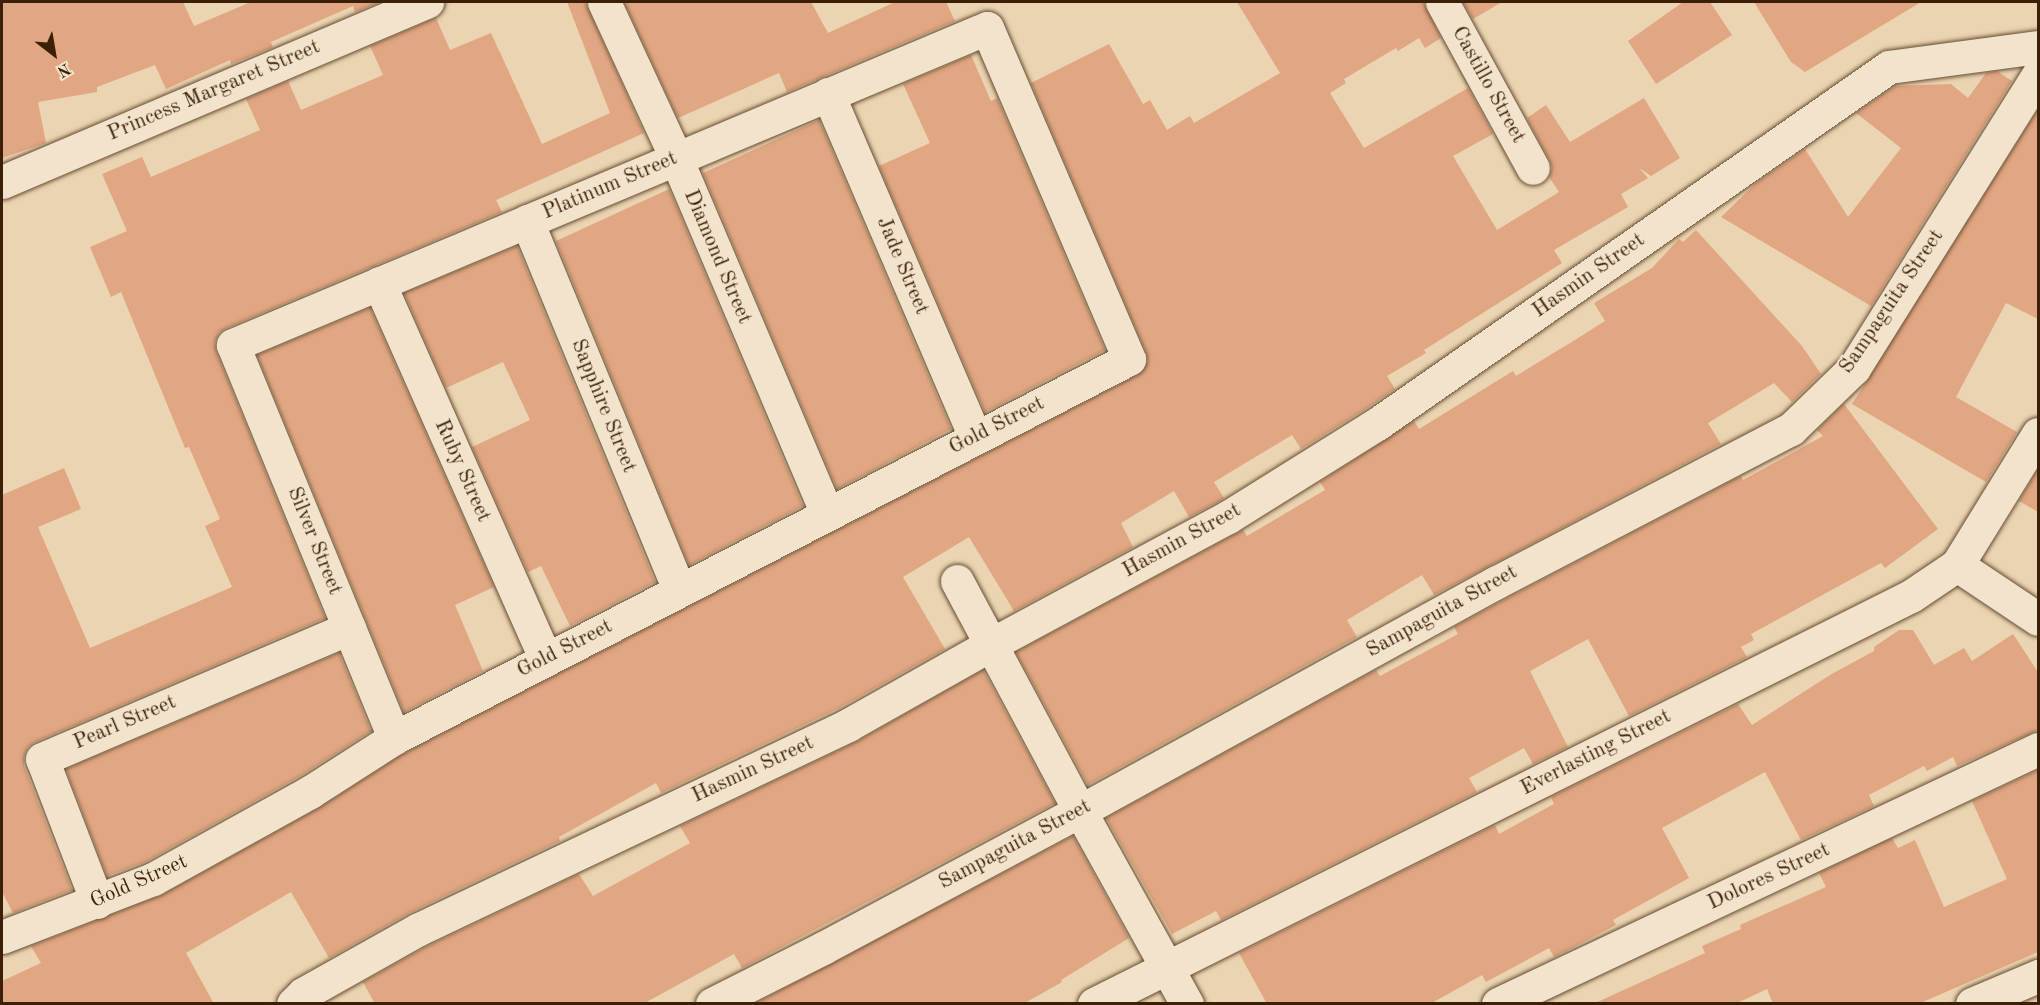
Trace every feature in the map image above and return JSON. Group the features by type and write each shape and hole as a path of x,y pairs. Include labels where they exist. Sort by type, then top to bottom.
{"street":[{"name":"Princess Margaret Street","path":"2,182 427,2"},
{"name":"Diamond Street","path":"604,2 675,159 827,514"},
{"name":"Castillo Street","path":"1442,2 1533,168"},
{"name":"Platinum Street","path":"233,345 987,28 1129,359"},
{"name":"Hasmin Street","path":"293,1004 303,994 419,928 848,725 990,645 1228,517 1377,424 1889,68 2038,47"},
{"name":"Sampaguita Street","path":"712,1004 833,943 1080,811 1495,583 1791,429 1854,368 2038,75"},
{"name":"Jade Street","path":"828,94 975,437"},
{"name":"Sapphire Street","path":"527,221 679,590"},
{"name":"Ruby Street","path":"379,283 546,659"},
{"name":"Silver Street","path":"233,345 394,738"},
{"name":"Gold Street","path":"2,937 153,879 310,792 394,738 1129,359"},
{"name":"Everlasting Street","path":"1094,1004 1900,601 1957,565 2038,434"},
{"path":"1957,565 2038,619"},
{"path":"957,581 1080,811 1187,1004"},
{"name":"Pearl Street","path":"97,902 42,759 349,628"},
{"name":"Dolores Street","path":"1498,1004 2038,749"},
{"path":"1972,1004 2038,976"}],"building":[{"path":"2,2 183,2 194,26 251,2 380,2 355,12 353,6 271,42 273,47 231,64 230,60 166,89 155,65 97,87 97,92 38,102 46,143 2,158"},
{"path":"567,2 585,2 644,133 496,200 502,212 226,328 219,333 215,342 216,352 325,618 28,747 24,756 24,766 72,890 13,913 2,892 2,495 64,468 81,509 38,527 90,648 232,587 205,526 220,519 189,447 185,448 121,292 111,297 90,247 127,231 102,174 142,157 151,177 260,130 246,99 288,81 301,110 383,75 370,46 436,18 450,50 491,33 542,144 610,113"},
{"path":"624,2 811,2 828,33 895,2 946,2 955,21 787,92 779,73 678,118"},
{"path":"1237,2 1423,2 1441,38 1425,48 1419,38 1398,51 1396,48 1344,79 1346,83 1330,93 1364,148 1468,88 1493,134 1453,156 1497,230 1559,192 1549,177 1552,168 1549,159 1527,118 1546,105 1570,142 1644,98 1680,158 1651,176 1639,168 1648,178 1621,194 1628,207 1554,250 1562,263 1424,350 1426,353 1387,376 1395,389 1301,449 1292,435 1214,482 1224,498 1219,501 1189,517 1174,491 1121,523 1133,547 1014,611 969,537 903,577 945,649 839,708 661,793 656,783 559,837 560,841 411,912 329,958 291,892 186,953 214,1004 2,1004 2,981 41,963 31,946 162,895 319,808 403,754 1138,375 1148,361 1146,352 1031,83 1109,44 1143,104 1150,100 1167,130 1190,116 1194,123 1280,73"},
{"path":"1463,2 1502,2 1473,19"},
{"path":"1683,2 1710,2 1732,35 1656,84 1628,41"},
{"path":"1754,2 1921,2 1805,72 1791,62"},
{"path":"971,55 991,101 997,98 1105,350 985,412 879,166 930,143 903,84"},
{"path":"1997,71 2012,81 1871,306 1721,217 1755,184 1805,149 1848,217 1901,148 1856,113 1895,86 1951,84 1968,98 1986,73"},
{"path":"2038,109 2038,319 2006,303 1956,397 2017,432 1986,482 1852,404"},
{"path":"819,120 951,429 837,489 703,173"},
{"path":"669,189 803,506 689,565 556,241"},
{"path":"1696,230 1802,346 1821,374 1792,402 1774,383 1708,423 1721,444 1434,595 1422,575 1347,620 1357,637 1088,785 1016,652 1243,530 1247,536 1325,490 1320,482 1414,421 1419,429 1513,371 1516,376 1570,343 1605,321 1594,303 1652,268 1679,239 1683,242"},
{"path":"517,246 655,582 570,626 541,566 528,572 472,447 530,420 503,362 446,388 404,293"},
{"path":"370,308 494,587 455,605 483,671 404,712 257,355"},
{"path":"1844,404 1938,529 1885,568 1881,563 1751,634 1754,640 1741,647 1747,657 1629,716 1588,639 1530,671 1568,747 1533,764 1524,748 1469,778 1477,792 1221,920 1216,911 1172,934 1106,818 1376,670 1380,676 1458,634 1454,627 1504,600 1741,476 1743,480 1823,436 1817,430"},
{"path":"2038,469 2038,512 2019,501"},
{"path":"1899,630 1913,630 1934,665 1964,648 1972,661 2013,634 2038,672 2038,730 1957,766 1953,757 1927,771 1924,766 1869,795 1874,806 1801,840 1765,772 1662,828 1689,878 1613,920 1616,925 1554,957 1549,948 1486,982 1482,975 1430,1004 1267,1004 1239,953 1495,825 1499,834 1554,804 1551,797 1738,704 1752,725 1830,675 1874,651 1874,647"},
{"path":"339,653 371,731 300,776 145,862 107,876 66,769"},
{"path":"983,670 1055,803 742,968 734,954 643,1004 375,1004 363,982 428,946 579,874 593,896 690,843 680,826 856,742"},
{"path":"2038,770 2038,952 1918,1004 1773,1004 1767,989 1735,1004 1593,1004 1705,953 1702,946 1741,929 1740,925 1826,887 1819,873 1892,838 1898,848 1915,840 1944,907 2007,879 1972,801"},
{"path":"1073,836 1129,938 1061,980 1062,982 1023,1004 762,1004 760,1001"}]}
